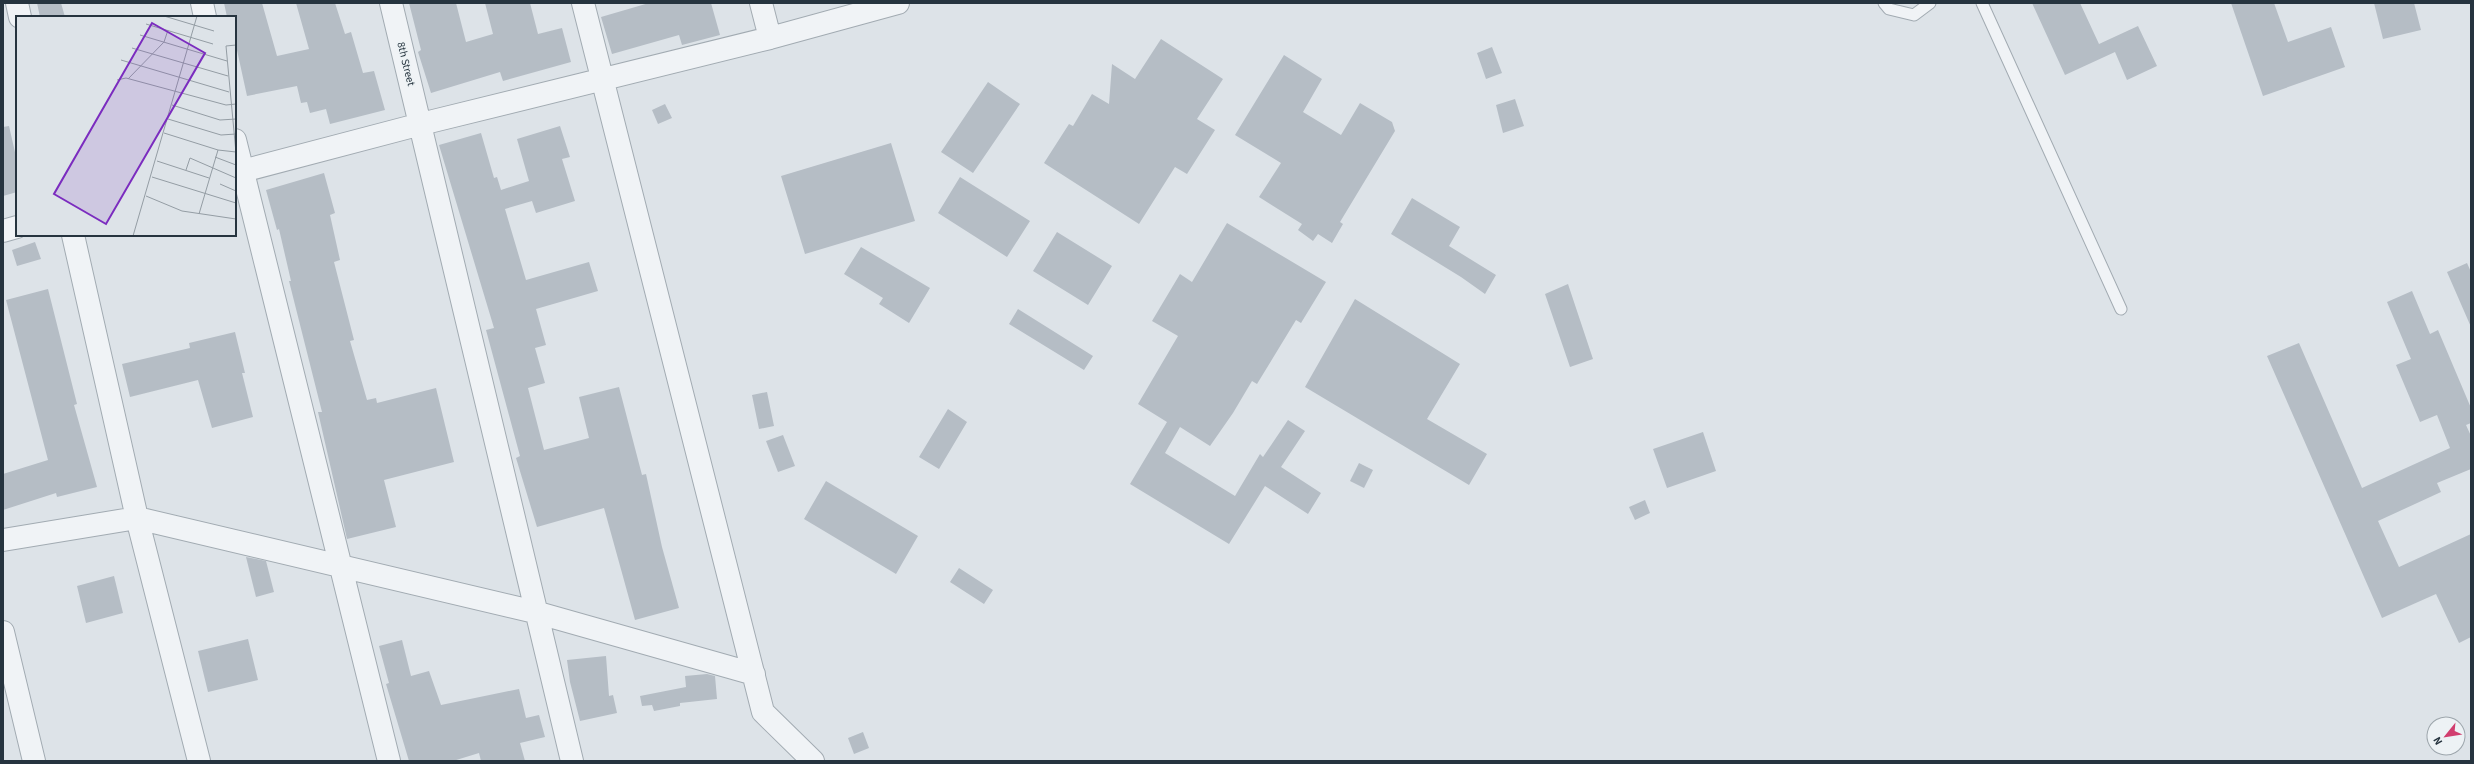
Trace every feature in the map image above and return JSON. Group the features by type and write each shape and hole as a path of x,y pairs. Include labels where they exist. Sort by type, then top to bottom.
{"street":[{"path":"17,3 20,16"},
{"path":"202,3 205,16"},
{"name":"8th Street","path":"391,3 422,124 535,612 572,761"},
{"path":"583,3 763,712 813,761"},
{"path":"761,3 770,38"},
{"path":"239,172 422,124 604,81 898,3"},
{"path":"236,148 239,172 341,565 389,761"},
{"path":"3,230 16,227"},
{"path":"73,236 137,518 199,761"},
{"path":"3,540 137,518 535,612 754,674"},
{"path":"3,632 34,761"}],"lane":[{"path":"1884,3 1889,9 1914,15 1930,3"},
{"path":"1982,3 2121,309"}],"building":[{"path":"37,3 61,3 65,16 40,16"},
{"path":"224,3 262,3 277,56 309,49 296,3 335,3 345,34 351,32 363,73 374,71 385,110 330,124 326,109 310,113 307,102 301,103 297,86 247,96 236,46 236,16 227,16"},
{"path":"409,3 456,3 466,42 493,34 485,3 530,3 538,34 562,28 571,62 503,81 500,72 431,93 418,52 421,50"},
{"path":"649,3 711,3 720,35 682,45 679,35 612,54 601,17"},
{"path":"2032,3 2080,3 2099,44 2138,26 2157,66 2127,80 2115,52 2065,75"},
{"path":"2231,3 2274,3 2288,42 2331,27 2345,67 2263,96"},
{"path":"2374,3 2414,3 2421,30 2383,39"},
{"path":"1161,39 1223,79 1197,119 1215,130 1187,174 1175,167 1139,224 1044,163 1069,124 1073,126 1092,94 1109,104 1112,64 1135,79"},
{"path":"1492,47 1502,73 1486,79 1477,53"},
{"path":"1284,55 1322,79 1303,112 1341,135 1360,103 1392,122 1395,131 1340,222 1343,224 1332,243 1318,234 1313,241 1298,230 1302,224 1259,197 1281,163 1235,135"},
{"path":"988,82 1020,104 973,173 941,152"},
{"path":"1515,99 1524,126 1503,133 1496,105"},
{"path":"665,104 672,118 658,124 652,110"},
{"path":"9,126 16,157 16,192 3,196 3,127"},
{"path":"560,126 570,157 562,159 575,201 536,213 532,201 505,209 526,280 589,262 598,291 536,309 546,345 535,348 545,383 528,388 544,450 589,438 579,397 619,387 642,475 646,474 662,547 679,608 635,620 604,508 537,527 516,458 520,456 486,330 494,328 439,145 481,133 494,178 497,177 501,190 529,181 517,139"},
{"path":"891,143 915,221 805,254 781,176"},
{"path":"324,173 335,213 330,215 340,260 334,262 354,340 350,341 367,400 376,398 377,403 436,388 454,462 384,480 396,527 347,539 318,412 322,412 289,281 291,281 279,229 277,230 266,190"},
{"path":"960,177 1030,221 1007,257 938,213"},
{"path":"1412,198 1460,227 1449,246 1496,275 1485,294 1461,277 1391,234"},
{"path":"1227,223 1326,282 1301,323 1296,320 1257,384 1252,381 1233,413 1210,446 1180,427 1165,453 1235,496 1260,454 1263,457 1288,420 1305,431 1281,467 1321,493 1308,514 1265,486 1229,544 1130,484 1167,422 1138,404 1178,336 1152,321 1180,274 1192,282"},
{"path":"1057,232 1112,266 1088,305 1033,271"},
{"path":"35,242 41,259 17,266 12,250"},
{"path":"861,247 930,288 909,323 879,304 883,298 844,274"},
{"path":"2467,263 2471,272 2471,327 2447,272"},
{"path":"1568,284 1593,359 1570,367 1545,294"},
{"path":"48,289 77,404 74,405 97,487 57,497 56,493 3,510 3,474 48,460 6,300"},
{"path":"2412,291 2430,334 2438,330 2471,408 2471,423 2466,425 2471,436 2471,469 2437,483 2441,492 2378,521 2399,567 2471,534 2471,637 2459,643 2436,594 2382,618 2267,356 2299,343 2362,488 2450,448 2437,415 2420,422 2396,365 2411,359 2387,302"},
{"path":"1355,299 1460,364 1427,419 1487,454 1469,485 1305,387"},
{"path":"1018,309 1093,356 1084,370 1009,324"},
{"path":"235,332 245,373 242,373 253,417 212,428 198,380 130,397 122,364 190,348 189,343"},
{"path":"767,392 774,426 759,429 752,395"},
{"path":"948,409 967,422 939,469 919,457"},
{"path":"1703,432 1716,471 1667,488 1653,449"},
{"path":"783,435 795,466 778,472 766,441"},
{"path":"1359,463 1373,470 1364,488 1350,481"},
{"path":"826,481 918,536 896,574 804,519"},
{"path":"1645,500 1650,513 1635,520 1629,507"},
{"path":"246,557 266,561 274,592 256,597"},
{"path":"959,568 993,590 984,604 950,582"},
{"path":"114,576 123,613 86,623 77,586"},
{"path":"248,639 258,680 208,692 198,651"},
{"path":"402,640 411,676 429,671 441,705 519,689 526,718 539,715 545,737 520,743 525,761 481,761 479,753 453,761 409,761 386,684 389,683 379,646"},
{"path":"606,656 609,696 613,695 617,713 580,721 570,682 567,660"},
{"path":"707,674 715,676 717,699 680,703 680,706 654,711 652,705 642,706 640,696 686,687 685,676"},
{"path":"863,732 869,748 854,754 848,738"}]}
